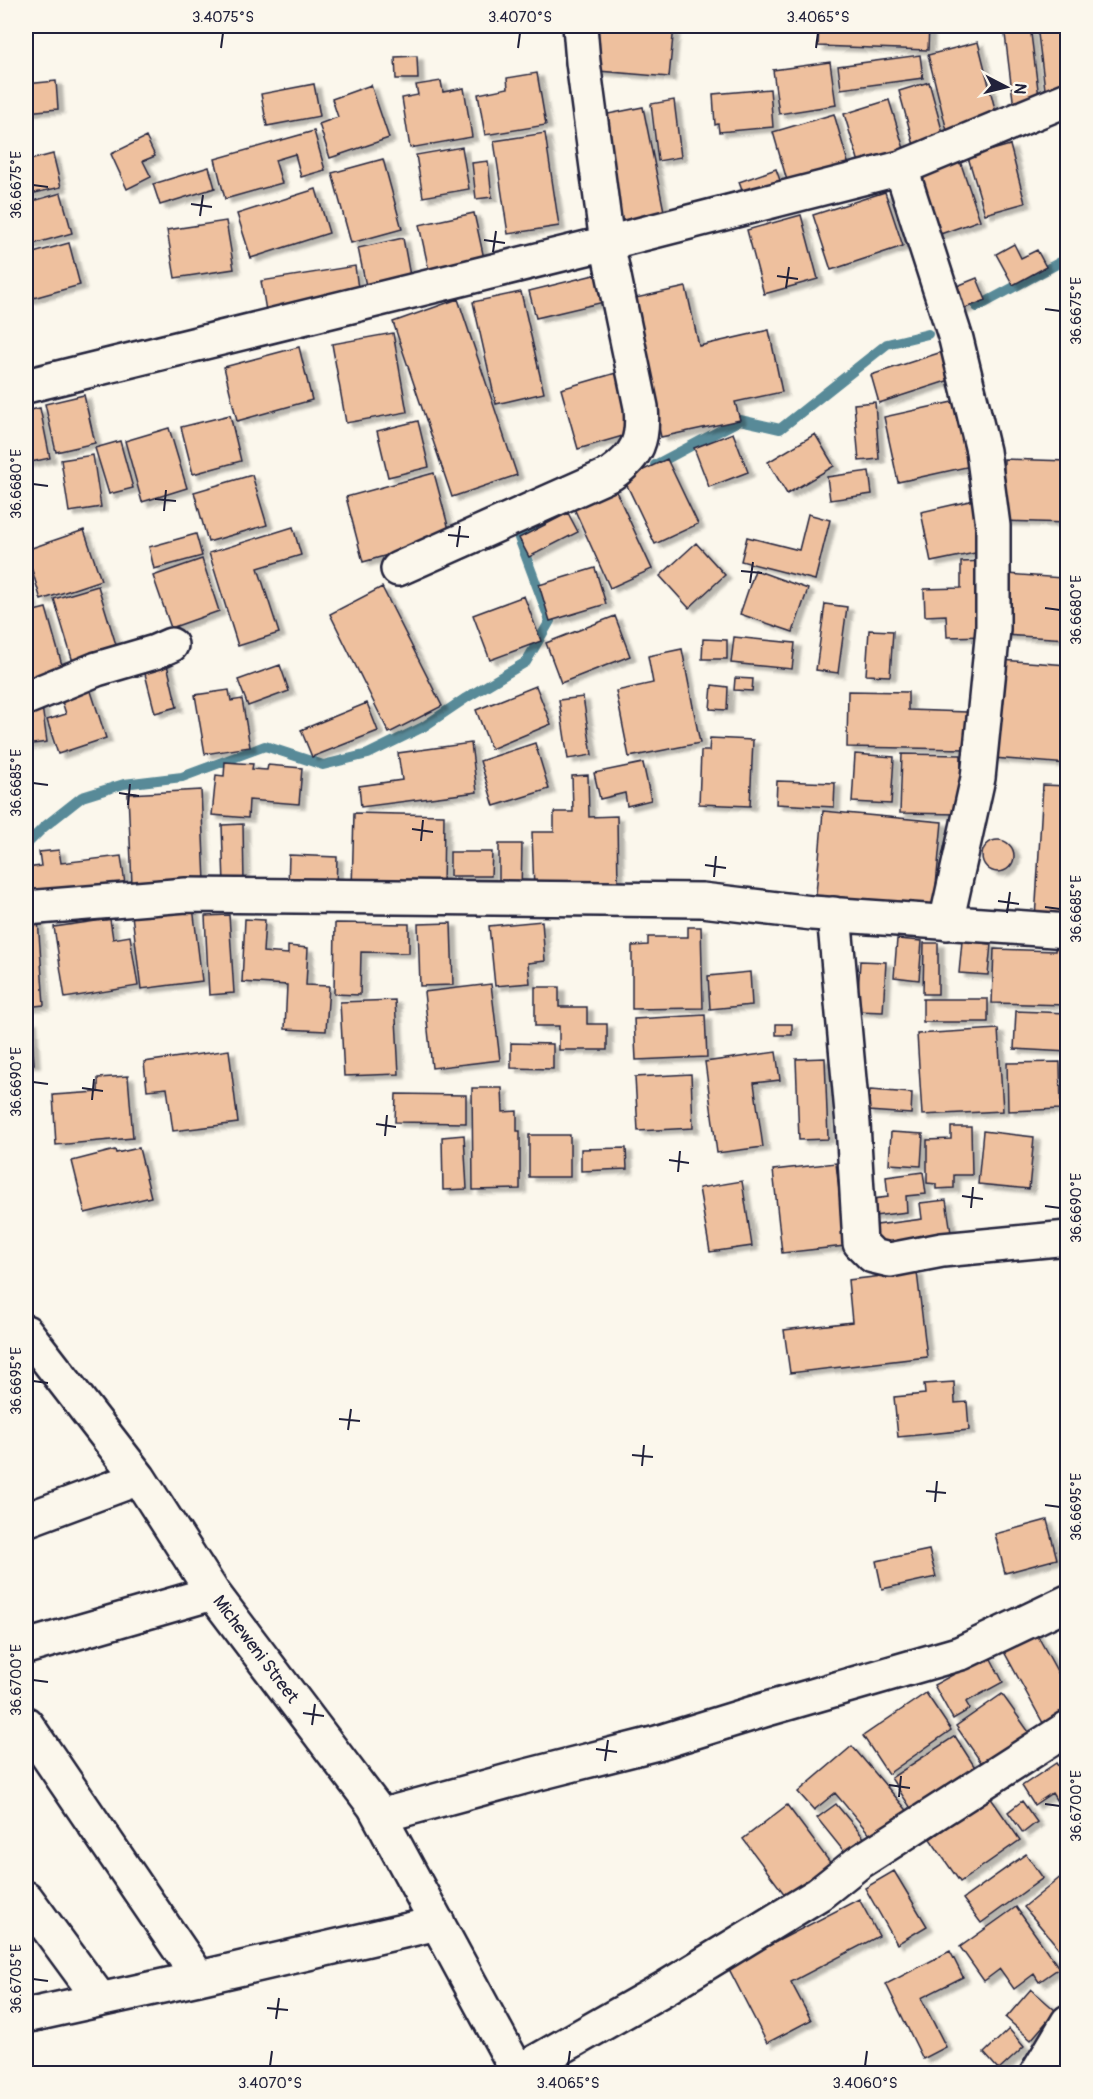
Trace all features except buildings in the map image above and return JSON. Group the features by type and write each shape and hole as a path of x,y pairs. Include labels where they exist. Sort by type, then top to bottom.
{"street":[{"path":"398,569 611,474 623,466 639,444 643,427 641,407 607,243 582,62 580,26"},
{"path":"26,386 901,168 1068,99"},
{"path":"901,168 956,339 983,451 993,526 993,629 978,778 946,923"},
{"path":"26,698 98,669 171,645"},
{"path":"26,908 186,895 702,900 834,914 1068,931"},
{"path":"834,914 853,1124 860,1243 873,1256 890,1260 942,1250 1068,1238"},
{"name":"Micheweni Street","path":"26,1332 139,1478 213,1593 380,1816 519,2073"},
{"path":"26,1520 139,1478"},
{"path":"26,1647 213,1593"},
{"path":"380,1816 657,1743 961,1653 1068,1602"},
{"path":"26,1724 199,1978"},
{"path":"519,2073 668,1987 819,1894 858,1863 1068,1728"},
{"path":"26,1898 100,1999"},
{"path":"26,2016 438,1923"},
{"path":"1037,2073 1068,2022"}],"waterway":[{"path":"977,307 1068,258"},
{"path":"655,465 740,420 780,429 887,344 928,334"},
{"path":"26,845 44,827 82,797 124,784 182,777 265,746 323,765 368,754 423,727 526,662 550,621 519,538 561,513"}]}
